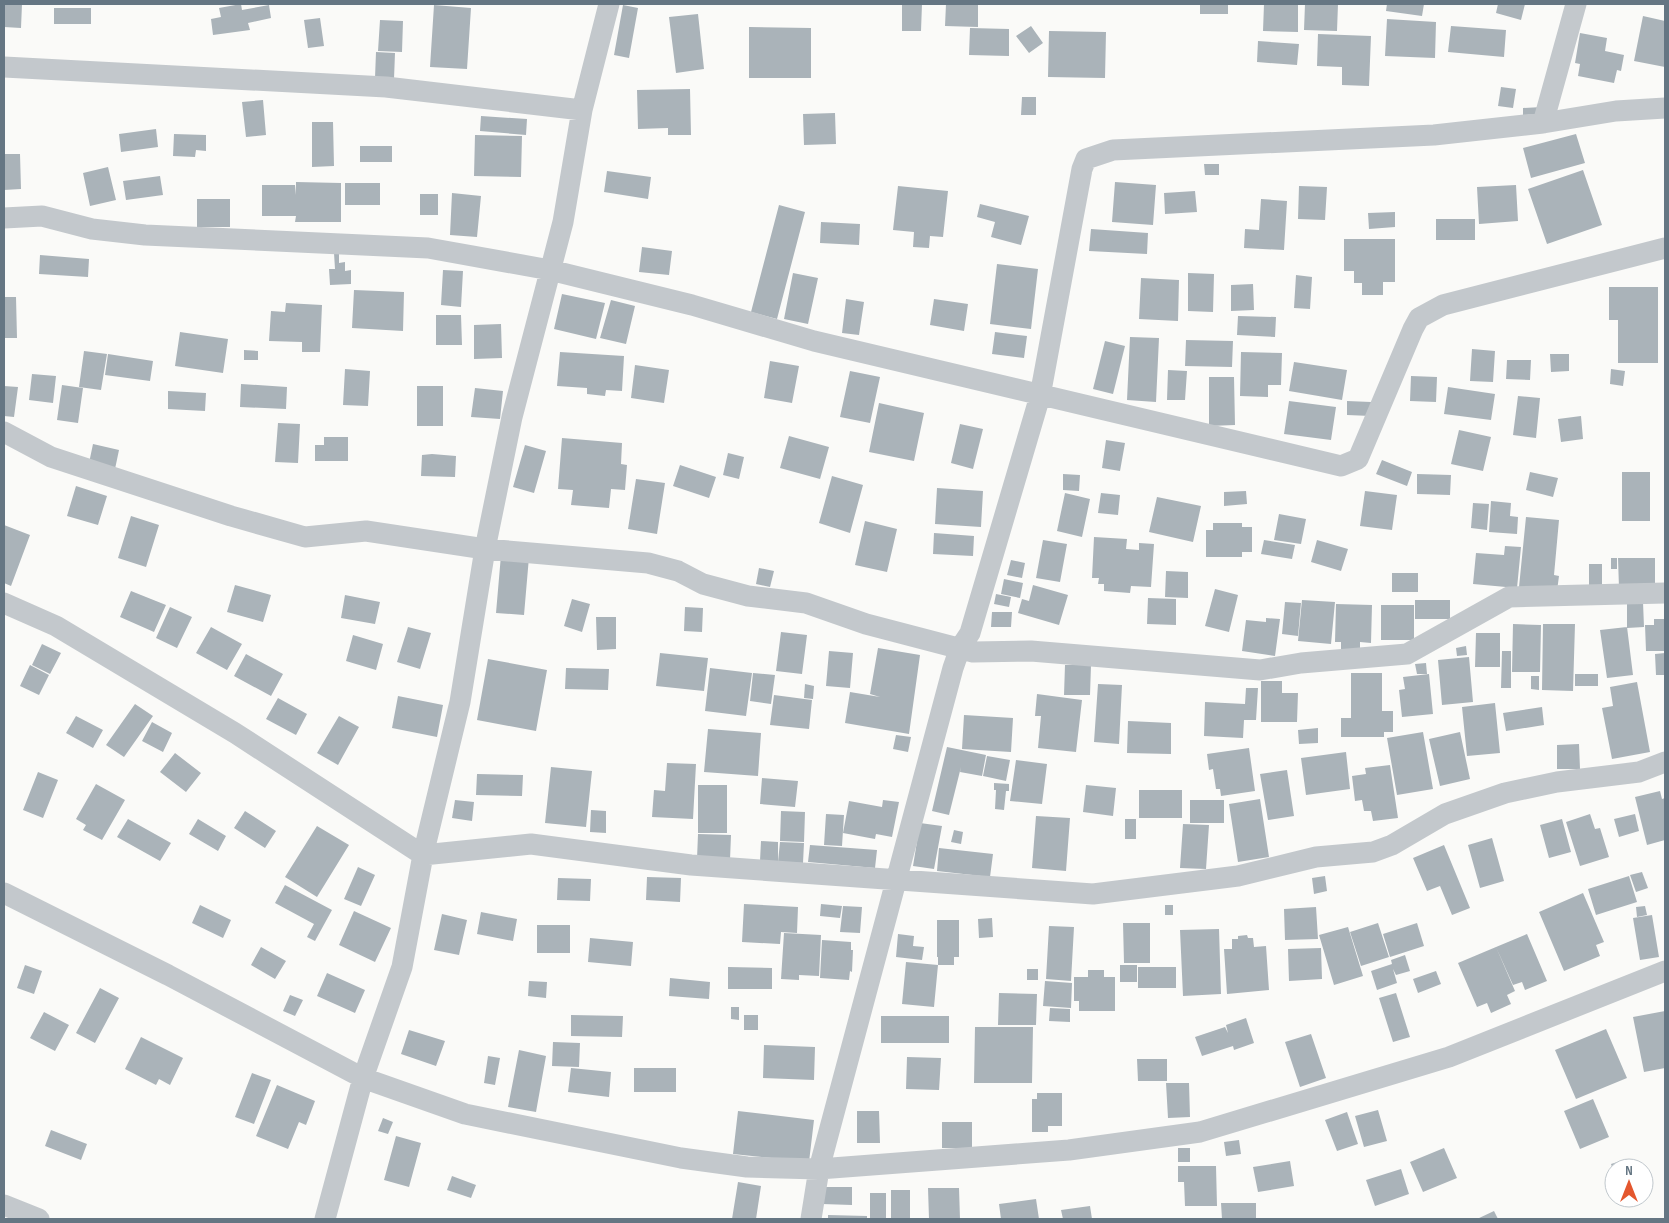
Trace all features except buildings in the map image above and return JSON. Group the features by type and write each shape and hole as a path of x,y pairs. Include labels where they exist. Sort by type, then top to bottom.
{"street":[{"path":"325,1219 363,1078 402,967 424,855 460,702 485,549 512,417 570,185 582,110 609,4"},
{"path":"1543,123 1576,4"},
{"path":"4,67 386,87 582,110"},
{"path":"811,1219 818,1169 895,879 960,648 970,633 1040,396 1082,169 1086,159 1113,150 1434,135 1543,123 1616,111 1665,108"},
{"path":"4,218 42,216 92,228 145,235 428,248 550,270 692,306 814,341 1341,466 1358,459 1420,318 1443,305 1665,248"},
{"path":"4,432 51,457 305,537 366,531 485,549 648,563 678,571 703,584 748,596 806,603 866,624 973,652 1031,651 1260,670 1301,663 1407,654 1509,597 1665,593"},
{"path":"4,603 56,626 226,728 424,855 531,844 691,865 1093,894 1238,876 1316,857 1374,852 1392,845 1445,814 1505,793 1556,782 1638,772 1665,762"},
{"path":"4,893 168,975 363,1078 465,1114 590,1141 681,1158 747,1167 818,1169 1070,1150 1200,1132 1449,1058 1665,971"},
{"path":"4,1205 39,1219"}]}
